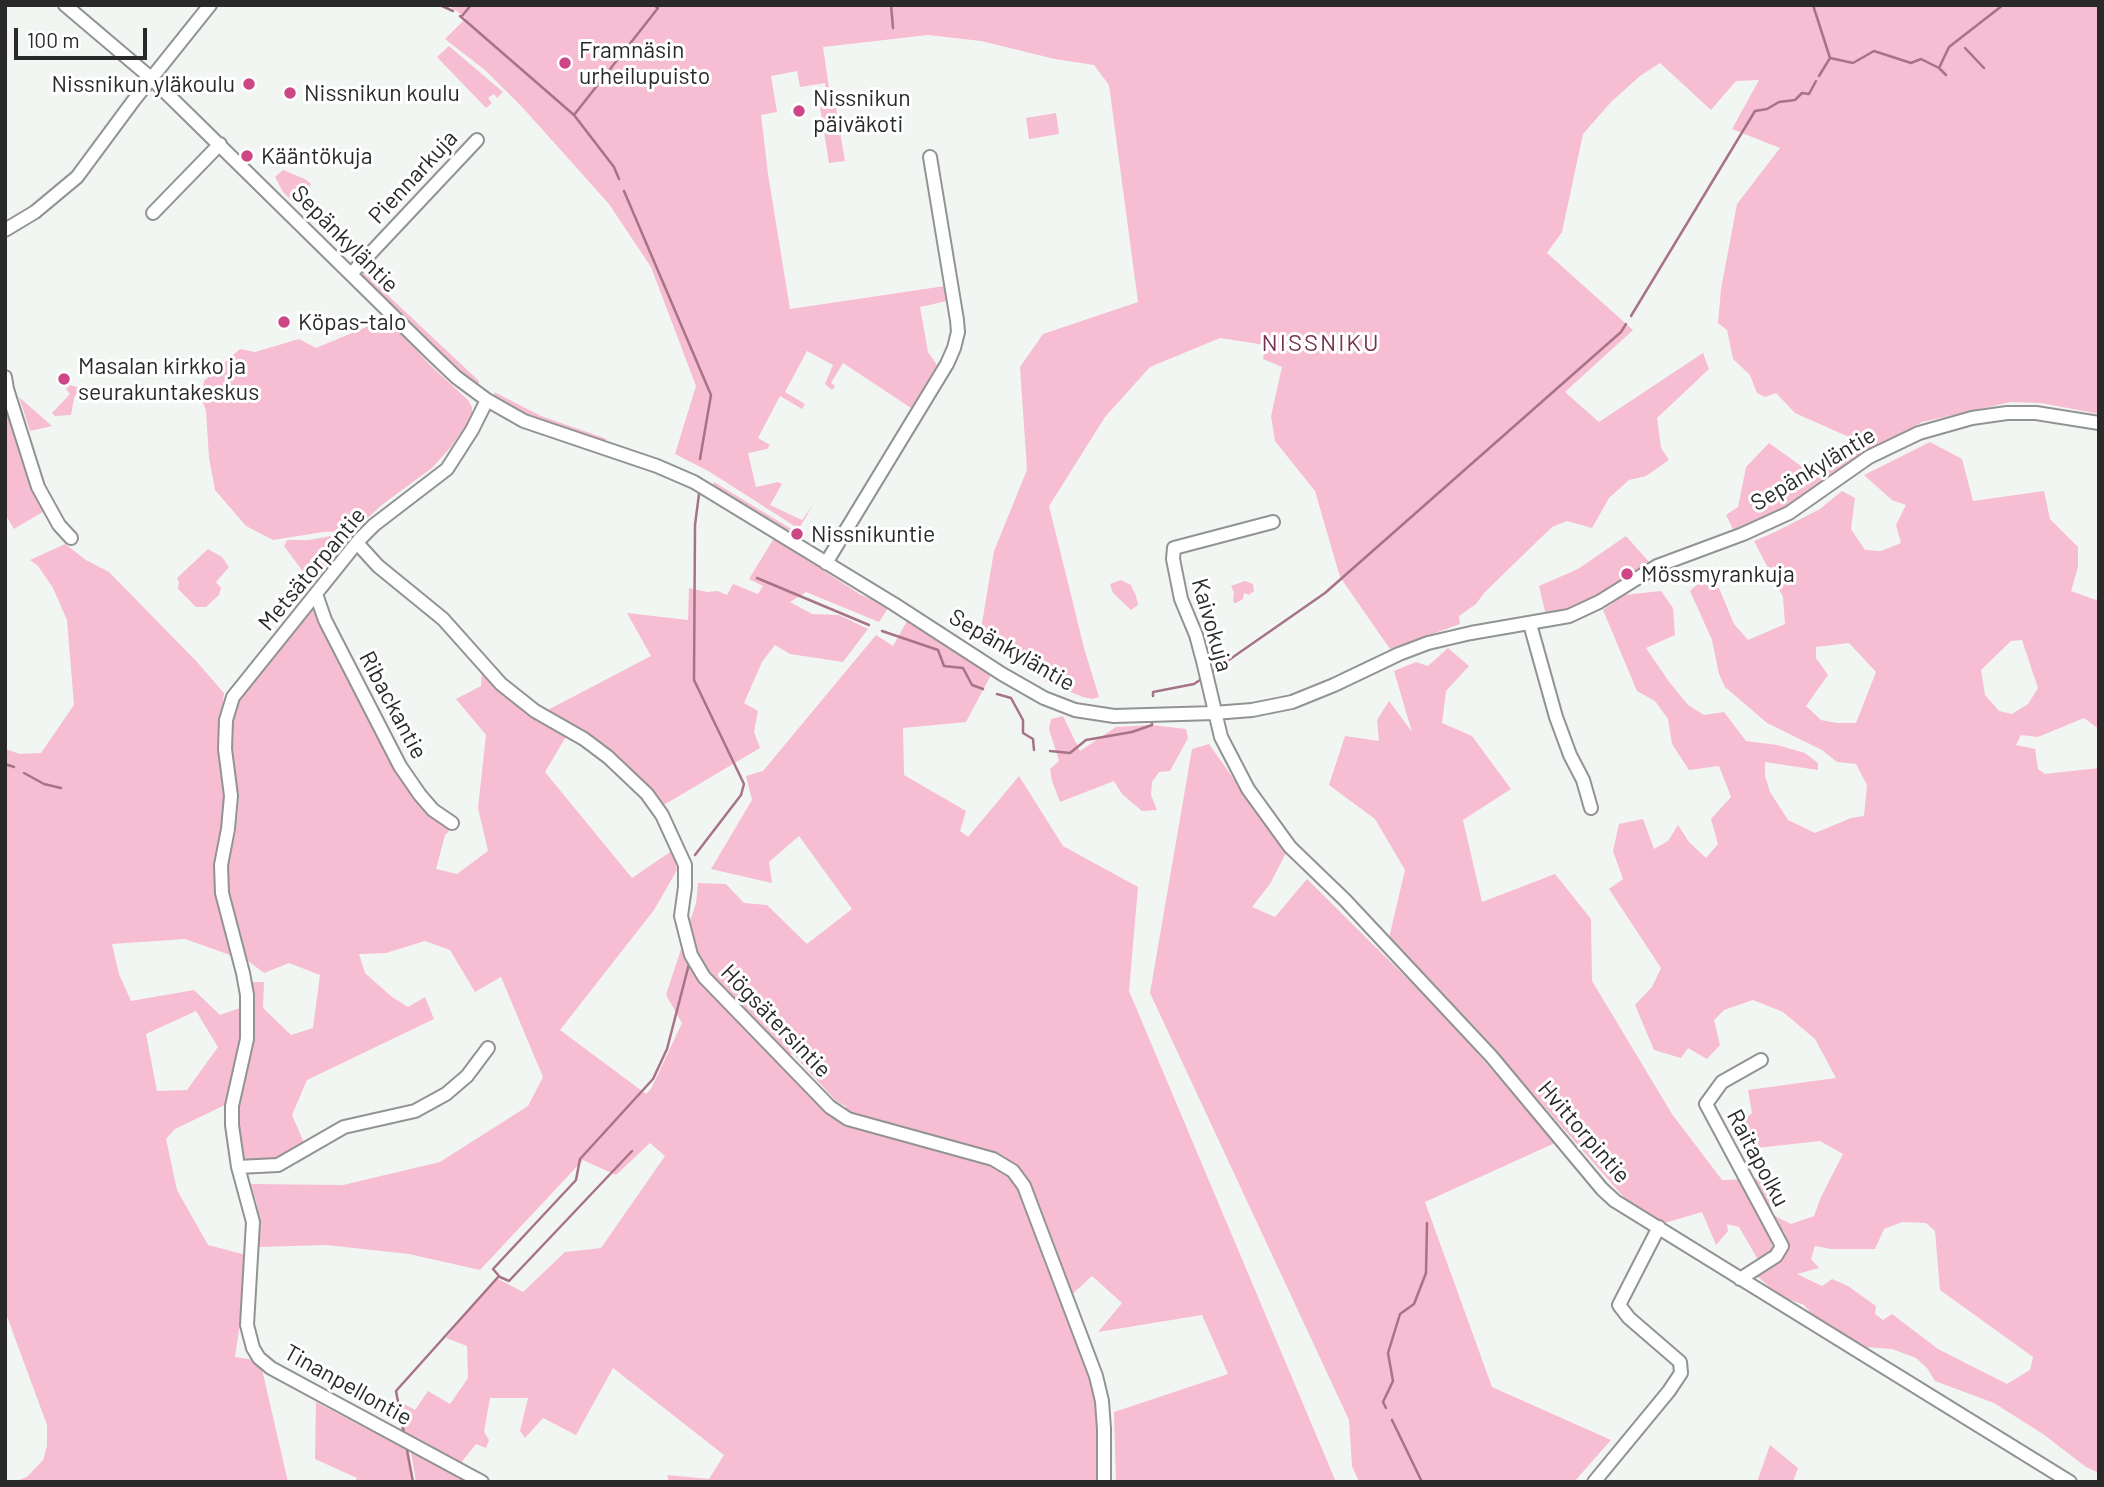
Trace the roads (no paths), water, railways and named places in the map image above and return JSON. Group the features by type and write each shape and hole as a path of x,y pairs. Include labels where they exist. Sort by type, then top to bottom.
{"street":[{"name":"Sepänkyläntie","path":"65,5 152,78 434,356 487,400 542,428 657,466 682,477 826,563 1002,674 1059,705 1075,710 1114,716 1214,713 1252,710 1292,702 1428,643 1471,632 1569,616 1599,602 1657,566 1774,521 1807,502 1869,457 1919,433 1972,418 2007,412 2036,412 2099,423"},
{"path":"77,16 86,5"},
{"path":"5,230 35,212 77,177 210,5"},
{"name":"Piennarkuja","path":"351,274 477,139"},
{"path":"153,213 220,144"},
{"path":"826,563 940,376 954,348 958,332 953,283 930,157"},
{"path":"6,377 7,389 38,487 59,525 71,538"},
{"name":"Metsätorpantie","path":"227,709 233,697 357,543 374,525 447,469 487,400"},
{"name":"Kaivokuja","path":"1214,713 1196,635 1181,599 1173,559 1174,548 1273,522"},
{"name":"Högsätersintie","path":"357,543 377,566 443,620 501,684 534,710 584,739 608,757 647,794 662,815 685,865 681,916 691,955 704,977 830,1107 848,1119 993,1159 1013,1171 1024,1186 1096,1376 1102,1401 1104,1482"},
{"name":"Ribackantie","path":"316,594 331,631 400,766 433,810 452,823"},
{"path":"1530,624 1556,717 1570,755 1583,780 1591,808"},
{"name":"Tinanpellontie","path":"227,709 225,749 231,796 221,865 222,893 243,973 248,1022 246,1052 232,1106 232,1125 238,1167 253,1222 247,1325 253,1349 259,1358 281,1374 482,1482"},
{"name":"Hvittorpintie","path":"1214,713 1228,754 1248,789 1290,847 1345,900 1491,1056 1602,1189 1623,1206 2070,1482"},
{"path":"238,1167 278,1165 344,1126 415,1111 446,1094 467,1076 488,1048"},
{"name":"Raitapolku","path":"1740,1279 1776,1256 1782,1246 1706,1104 1722,1082 1760,1060"},
{"path":"1594,1482 1681,1373 1680,1362 1629,1318 1619,1305 1659,1227"}],"waterway":[{"path":"440,5 453,11"},
{"path":"462,16 471,5"},
{"path":"460,16 574,115 658,8 654,5"},
{"path":"891,5 893,28"},
{"path":"1813,5 1830,58"},
{"path":"1939,68 1949,47 2003,5"},
{"path":"1965,48 1984,68"},
{"path":"1819,76 1830,58 1853,63 1874,51 1911,63 1921,59 1939,68 1946,75"},
{"path":"1631,316 1755,111 1767,109 1779,102 1795,100 1802,93 1809,94 1816,81"},
{"path":"574,115 614,167 619,179"},
{"path":"624,191 711,395 700,459"},
{"path":"1213,671 1325,593 1621,332 1626,324"},
{"path":"695,855 741,795 744,784 694,680 695,525 699,494"},
{"path":"757,578 869,625"},
{"path":"882,631 938,650 944,666 963,668 972,685 983,689"},
{"path":"1153,696 1153,692 1194,684 1200,680"},
{"path":"997,694 1011,698 1023,720 1023,733 1033,739 1034,750"},
{"path":"1050,751 1070,753 1086,740 1132,732 1152,723"},
{"path":"5,764 14,767"},
{"path":"24,773 44,784 61,788"},
{"path":"404,1433 396,1391 499,1276 493,1269 576,1180 580,1159 653,1079 667,1049 689,964"},
{"path":"500,1277 509,1281 632,1151"},
{"path":"1386,1408 1383,1402 1393,1381 1388,1353 1400,1314 1414,1304 1426,1273 1427,1223"},
{"path":"1392,1420 1422,1482"},
{"path":"407,1450 413,1482"}],"place":[{"name":"Framnäsin urheilupuisto","path":"565,63"},
{"name":"Nissnikun yläkoulu","path":"249,84"},
{"name":"Nissnikun koulu","path":"290,93"},
{"name":"Nissnikun päiväkoti","path":"799,111"},
{"name":"Kääntökuja","path":"247,156"},
{"name":"Köpas-talo","path":"284,322"},
{"name":"Masalan kirkko ja seurakuntakeskus","path":"64,379"},
{"name":"Nissnikuntie","path":"797,534"},
{"name":"Mössmyrankuja","path":"1627,574"}],"district":[{"name":"NISSNIKU","path":"1321,343"}]}
